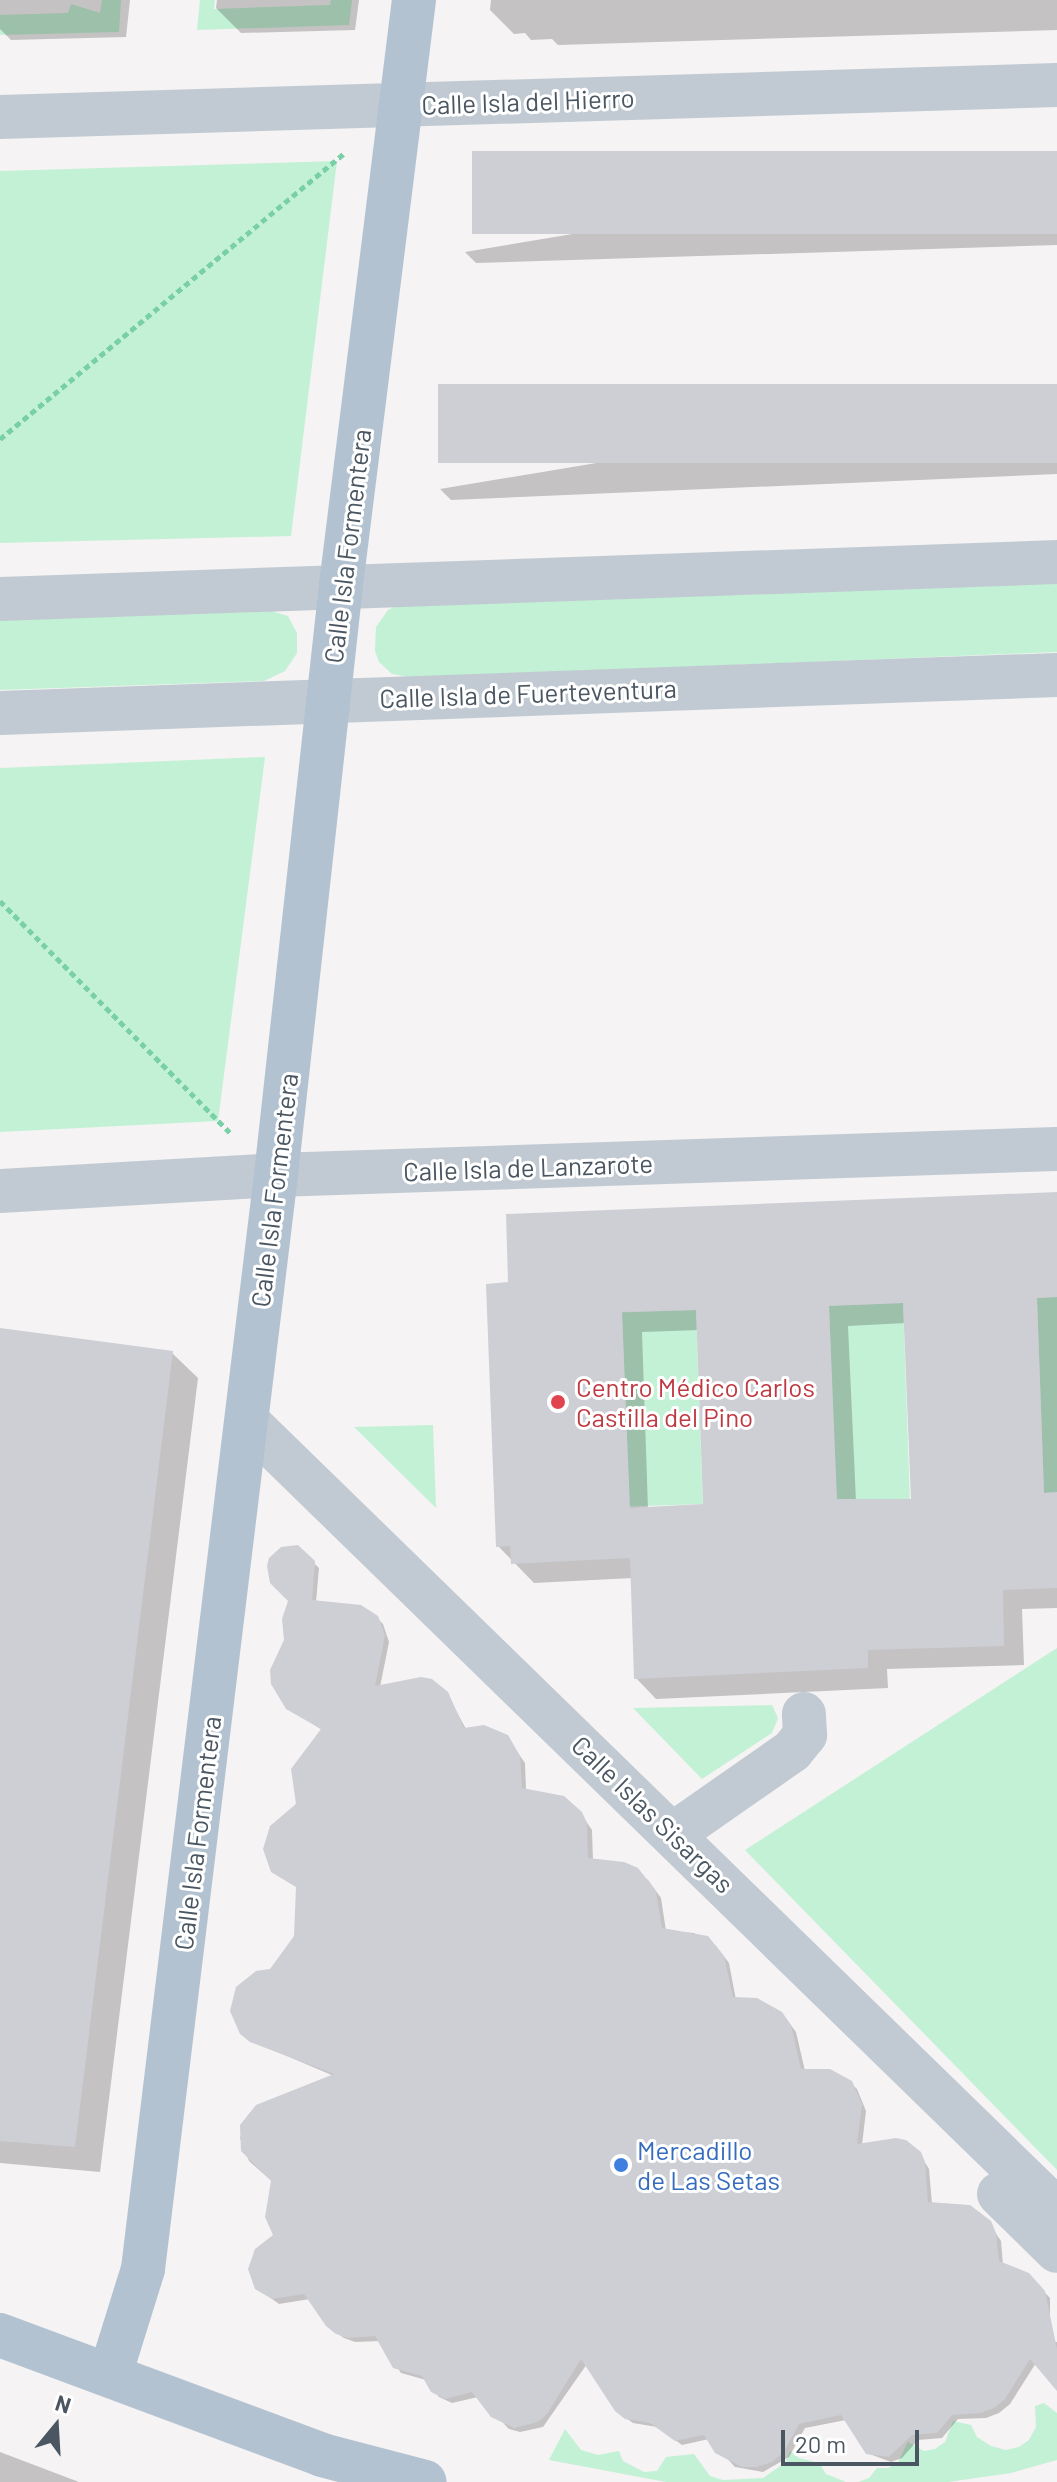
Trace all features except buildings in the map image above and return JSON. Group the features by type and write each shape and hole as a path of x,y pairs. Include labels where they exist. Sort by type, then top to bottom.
{"main road":[{"name":"Calle Isla Formentera","path":"110,2375 143,2269 276,1175 341,585 414,0"},
{"path":"0,2335 322,2455 425,2482"}],"street":[{"name":"Calle Isla del Hierro","path":"0,117 1057,85"},
{"path":"0,599 1057,562"},
{"name":"Calle Isla de Fuerteventura","path":"0,713 1057,675"},
{"name":"Calle Isla de Lanzarote","path":"0,1191 276,1175 1057,1149"},
{"name":"Calle Islas Sisargas","path":"247,1421 1057,2210"},
{"name":"Calle Islas Sisargas","path":"280,1490 1057,2251"},
{"path":"673,1834 792,1751 805,1735 804,1714"}],"path":[{"path":"0,439 402,104"},
{"path":"0,901 218,1121 276,1175"}],"green space":[{"path":"102,0 121,0 119,32 0,35 0,15 68,13 71,4 100,13"},
{"path":"200,0 215,0 214,9 330,5 331,0 352,0 349,25 197,30"},
{"path":"337,161 291,536 0,543 0,171"},
{"path":"1057,581 1057,652 414,678 392,674 379,662 375,651 376,627 388,610 400,604"},
{"path":"265,609 288,616 297,633 297,653 285,671 264,681 0,690 0,620"},
{"path":"265,757 218,1121 0,1132 0,768"},
{"path":"1057,1297 1057,1492 1044,1493 1037,1298"},
{"path":"903,1303 910,1499 836,1501 829,1306"},
{"path":"696,1310 703,1504 629,1506 622,1313"},
{"path":"433,1425 436,1508 354,1427"},
{"path":"1057,1648 1057,2170 745,1850"},
{"path":"772,1705 778,1718 772,1733 702,1779 633,1708"},
{"path":"1044,2403 1057,2413 1057,2460 1011,2473 948,2482 858,2482 869,2478 877,2468 888,2468 898,2462 908,2442 924,2451 935,2449 945,2442 953,2421 971,2425 977,2437 991,2446 1006,2450 1019,2447 1029,2440 1036,2427 1035,2406"},
{"path":"565,2429 581,2450 598,2455 619,2451 623,2461 644,2472 657,2471 666,2457 694,2454 710,2476 723,2480 763,2478 786,2462 790,2451 799,2458 819,2463 826,2474 846,2482 666,2482 549,2460"}],"place":[{"name":"Centro Médico Carlos Castilla del Pino","path":"558,1402"},
{"name":"Mercadillo de Las Setas","path":"621,2165"}]}
